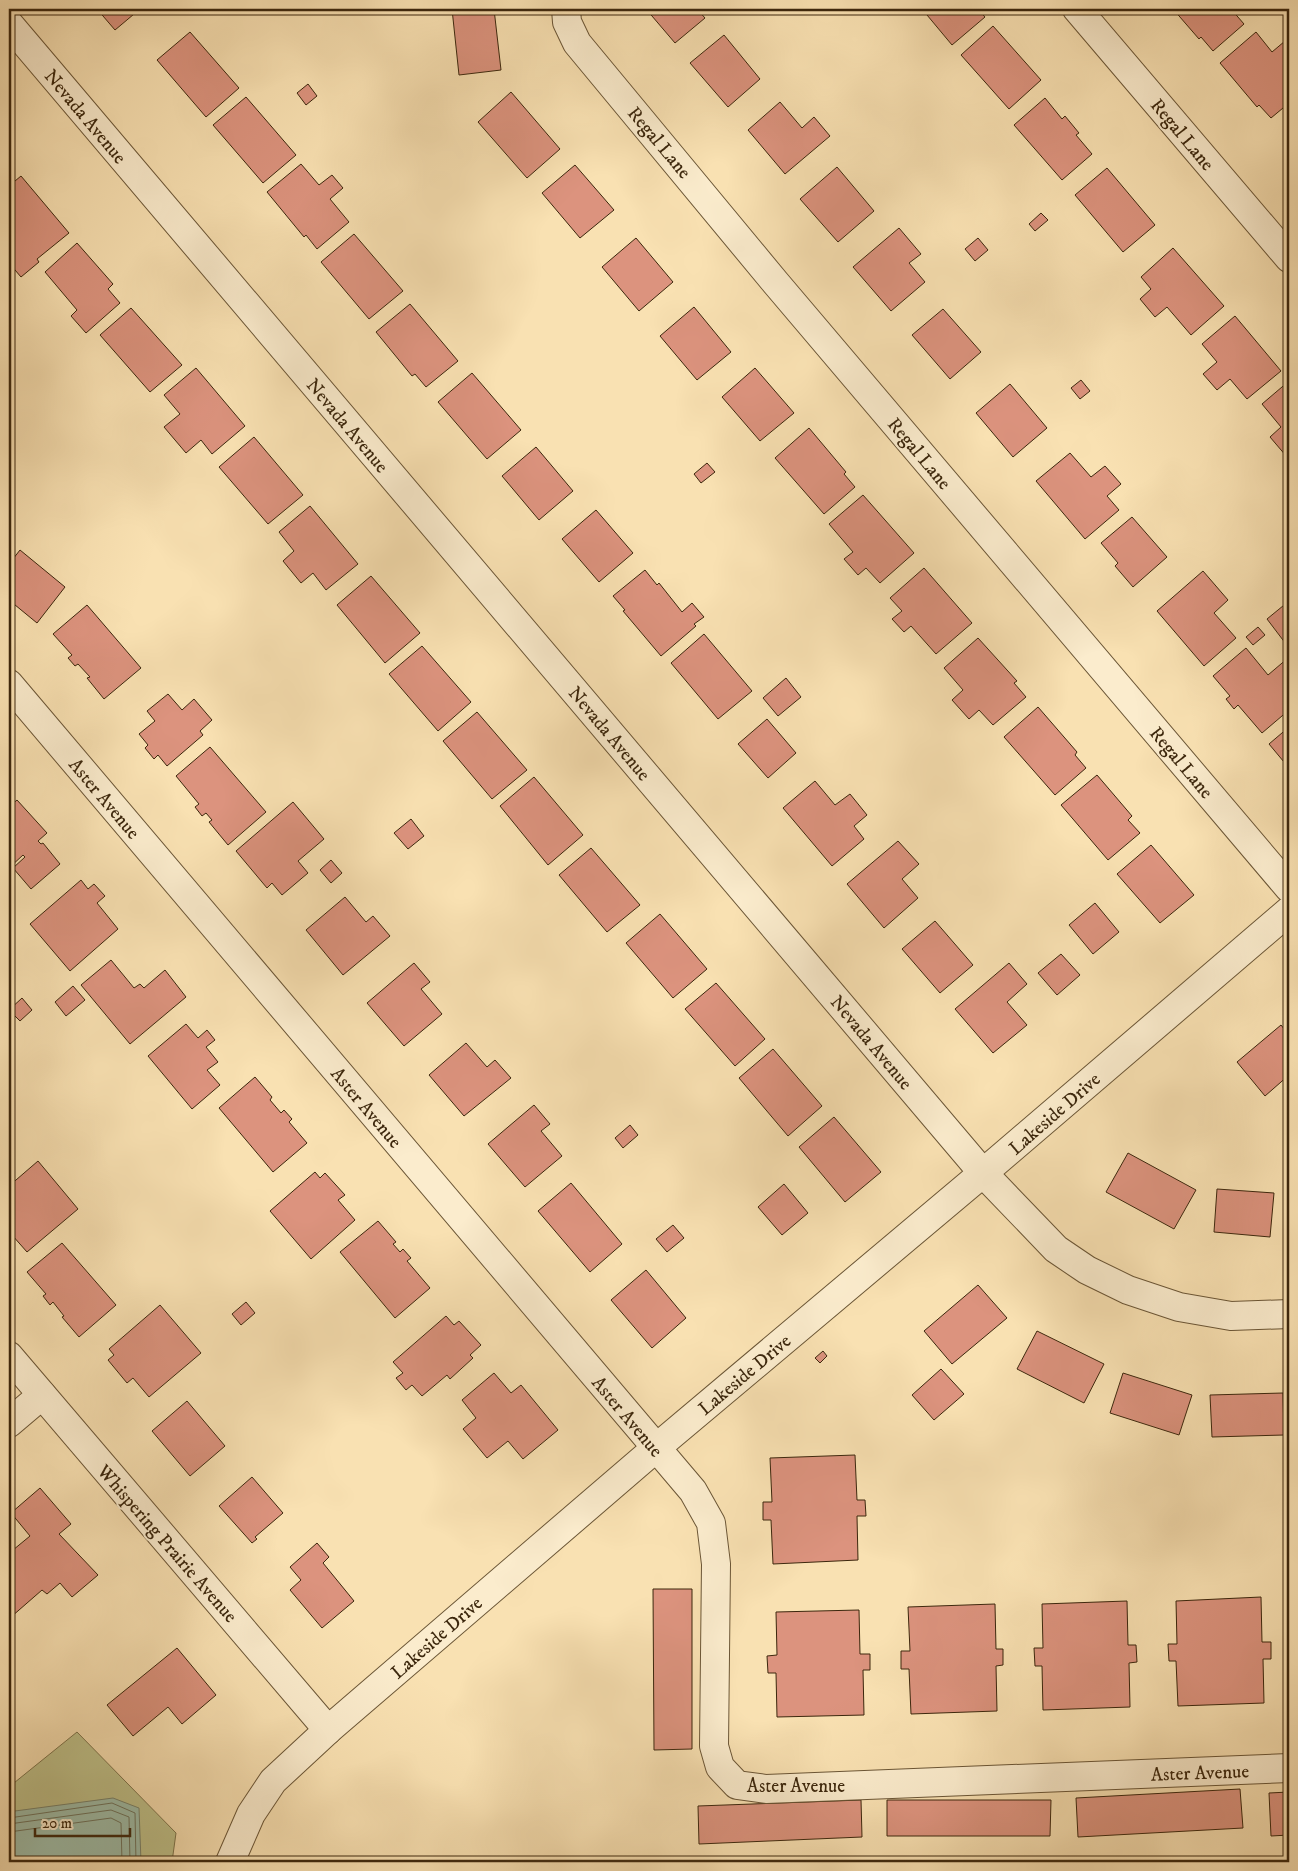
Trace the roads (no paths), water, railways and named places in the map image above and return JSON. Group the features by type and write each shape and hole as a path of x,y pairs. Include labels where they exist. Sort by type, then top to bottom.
{"street":[{"name":"Regal Lane","path":"566,9 567,22 577,43 775,282 1289,888"},
{"name":"Regal Lane","path":"1077,9 1289,258"},
{"name":"Nevada Avenue","path":"9,24 983,1173 1056,1249 1087,1270 1128,1290 1179,1307 1231,1316 1289,1314"},
{"name":"Aster Avenue","path":"9,684 693,1491 711,1523 716,1564 714,1746 720,1768 737,1785 766,1789 1289,1768"},
{"name":"Lakeside Drive","path":"230,1862 251,1814 272,1781 328,1730 656,1448 983,1173 1289,911"},
{"name":"Whispering Prairie Avenue","path":"9,1356 328,1730"},
{"path":"9,1423 42,1395"}],"water":[{"path":"113,1798 139,1808 141,1862 9,1862 9,1814 15,1811"}]}
